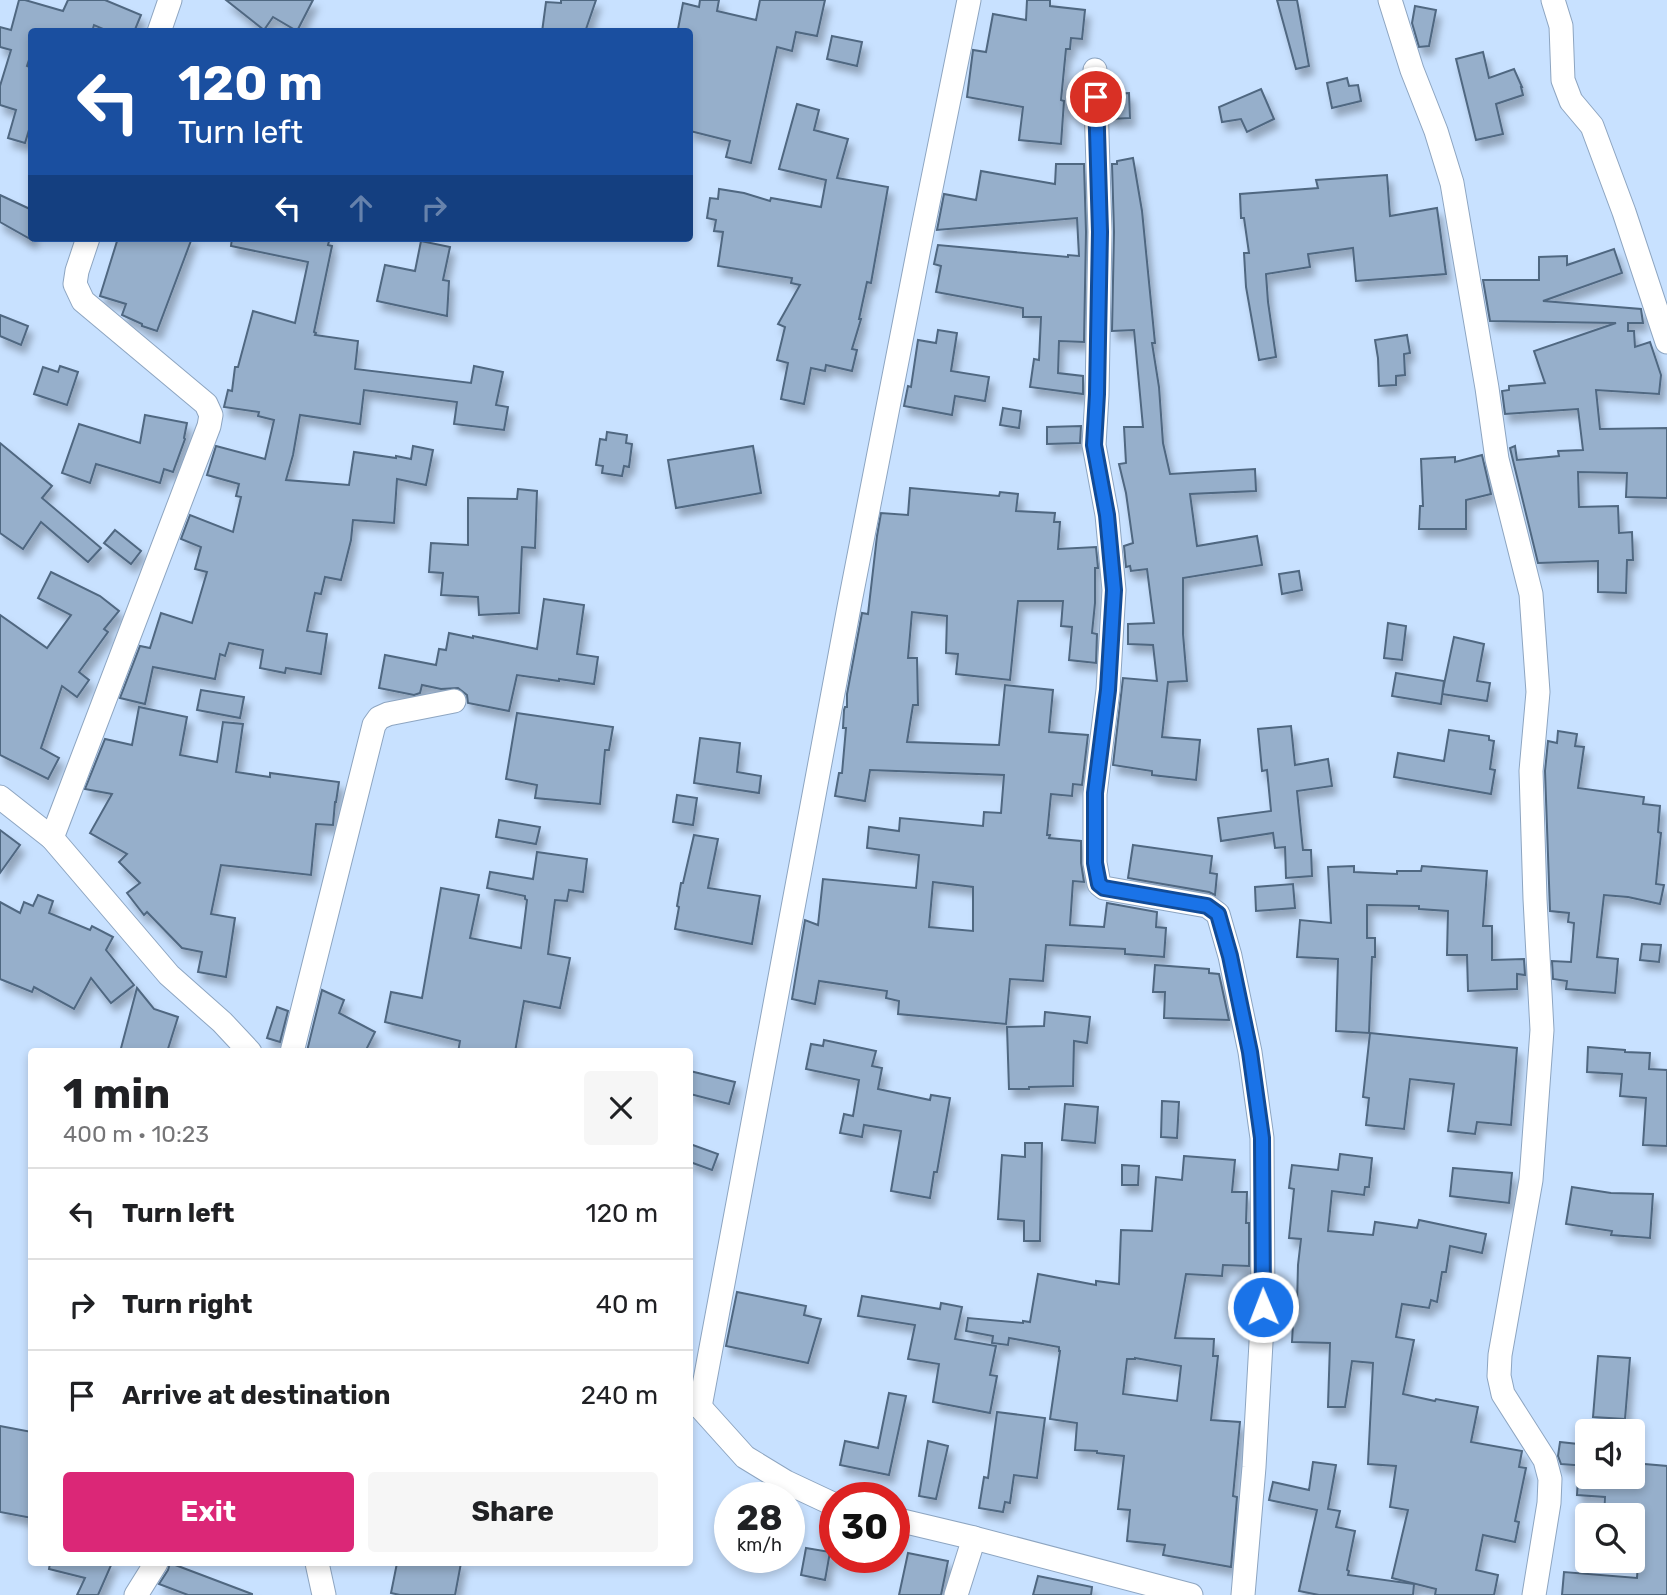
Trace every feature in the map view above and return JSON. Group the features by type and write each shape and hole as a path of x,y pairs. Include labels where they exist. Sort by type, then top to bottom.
{"street":[{"path":"160,28 170,0"},
{"path":"819,1497 786,1482 746,1457 695,1401 762,1083 849,607 969,0"},
{"path":"1390,0 1412,70 1437,131 1452,183 1497,460 1531,594 1538,692 1531,771 1542,1030 1531,1180 1500,1355 1499,1376 1503,1394 1545,1460 1550,1479 1549,1503 1534,1595"},
{"path":"1553,0 1561,26 1563,80 1571,101 1592,126 1625,212 1667,342"},
{"path":"1095,69 1100,232 1094,445 1107,515 1114,590 1108,690 1095,793 1095,863 1099,884 1104,888 1207,906 1218,914 1230,956 1250,1052 1262,1138 1263,1307 1254,1467 1243,1595"},
{"path":"52,838 211,415 206,404 83,301 75,284 87,242"},
{"path":"293,1048 374,725 388,713 454,701"},
{"path":"0,797 52,838 169,975 222,1022 246,1048"},
{"path":"910,1523 974,1538 1141,1588 1191,1595"},
{"path":"956,1595 974,1538"},
{"path":"136,1595 154,1566"},
{"path":"318,1566 324,1595"}],"building":[{"path":"19,0 63,11 68,0 105,0 141,15 136,28 101,28 94,25 93,28 28,28 28,133 25,143 8,138 16,110 0,105 0,86 11,50 0,47 0,27 11,30"},
{"path":"226,0 313,0 299,28 292,28 273,17 265,28 261,28"},
{"path":"561,0 596,0 586,28 543,28 546,2 561,3"},
{"path":"700,0 719,0 717,11 756,20 760,0 825,0 817,36 796,32 792,51 777,47 751,163 726,157 730,141 693,132 693,28 678,28 683,3 699,7"},
{"path":"1027,0 1050,0 1050,6 1085,10 1082,39 1071,38 1070,49 1066,49 1061,100 1064,101 1061,144 1019,140 1023,107 967,97 973,50 986,52 993,14 1026,20"},
{"path":"1277,0 1297,0 1309,66 1296,69"},
{"path":"1415,6 1436,10 1429,46 1419,47 1412,23"},
{"path":"832,36 862,42 857,66 827,59"},
{"path":"1483,52 1489,78 1514,69 1523,95 1496,104 1503,134 1476,140 1456,59"},
{"path":"1347,78 1349,86 1358,85 1361,101 1332,108 1327,83"},
{"path":"1261,89 1274,119 1247,132 1241,119 1222,122 1219,107"},
{"path":"1129,93 1130,118 1111,119 1111,94"},
{"path":"797,104 819,110 814,130 848,139 837,178 888,187 871,283 867,282 861,319 852,349 857,350 852,371 826,365 825,371 811,368 804,404 781,399 788,363 777,360 785,327 778,324 800,285 791,283 792,278 718,266 723,232 714,231 716,220 707,218 710,198 718,199 719,189 770,201 771,198 821,207 826,180 779,169"},
{"path":"1133,158 1142,211 1163,443 1170,474 1255,469 1256,491 1190,494 1197,546 1257,536 1262,565 1183,578 1183,634 1187,681 1168,682 1162,737 1200,740 1196,780 1152,775 1152,771 1113,765 1123,678 1157,681 1153,645 1128,644 1128,624 1154,623 1147,569 1131,571 1130,566 1126,567 1124,546 1133,543 1119,464 1126,463 1124,427 1143,427 1134,330 1112,331 1112,164"},
{"path":"1056,164 1084,164 1084,342 1059,341 1058,373 1083,376 1083,394 1030,387 1034,359 1039,360 1041,317 1023,317 1023,308 936,292 941,266 934,264 938,245 1079,256 1077,218 937,230 944,194 976,200 981,171 1055,184"},
{"path":"1387,175 1390,216 1437,208 1446,274 1356,281 1353,248 1308,254 1310,267 1266,274 1276,357 1259,360 1246,287 1244,253 1249,253 1244,218 1241,218 1240,194 1318,188 1316,180"},
{"path":"0,195 28,208 28,238 0,222"},
{"path":"117,242 190,242 157,331 122,315 126,304 100,296"},
{"path":"232,242 329,242 328,245 332,246 315,335 358,341 355,369 471,383 474,366 503,372 496,405 508,407 504,430 454,424 457,402 364,390 360,424 300,415 286,480 349,485 354,452 411,459 413,446 433,450 426,485 397,479 394,523 353,520 341,580 325,577 321,594 315,593 307,631 327,634 321,674 286,668 285,673 260,668 263,650 229,643 225,656 220,654 215,679 153,667 145,704 120,698 140,646 150,648 161,613 192,623 207,572 195,569 201,547 181,539 190,515 233,532 241,497 236,496 239,484 207,475 216,446 265,459 274,420 258,416 259,412 224,407 228,390 232,391 235,367 238,367 253,311 295,323 308,262 231,246"},
{"path":"421,242 450,247 443,280 449,281 447,316 377,301 385,265 415,271"},
{"path":"1614,249 1622,273 1543,301 1641,309 1643,323 1628,323 1628,331 1634,331 1635,347 1650,342 1661,375 1659,394 1596,390 1600,429 1667,428 1667,498 1626,497 1627,473 1578,472 1579,507 1618,506 1619,533 1632,532 1633,560 1627,560 1626,593 1598,592 1598,561 1538,563 1510,448 1515,446 1517,460 1559,456 1558,451 1583,450 1578,409 1505,414 1502,391 1509,390 1509,386 1545,383 1534,351 1616,323 1490,321 1483,280 1539,280 1539,257 1567,256 1567,265"},
{"path":"0,315 28,326 21,345 0,336"},
{"path":"938,330 957,333 951,371 989,377 985,401 955,396 952,415 904,406 908,386 911,387 918,340 936,343"},
{"path":"1407,335 1410,353 1404,354 1405,375 1396,376 1396,385 1379,386 1375,340"},
{"path":"60,366 78,372 67,405 34,394 43,367 58,372"},
{"path":"1003,408 1021,411 1019,428 1000,425"},
{"path":"145,415 187,423 185,439 173,472 164,469 160,483 96,464 90,483 62,473 79,424 140,443"},
{"path":"1081,426 1080,443 1047,444 1047,427"},
{"path":"607,432 627,435 626,443 632,444 629,467 624,466 622,476 602,473 603,466 596,465 600,439 606,440"},
{"path":"0,443 52,486 42,498 101,548 88,562 41,522 23,549 0,533"},
{"path":"753,446 761,493 676,508 668,460"},
{"path":"1482,455 1491,494 1466,500 1466,529 1419,529 1420,506 1423,506 1421,459 1455,457 1455,462"},
{"path":"910,488 999,496 1000,492 1018,494 1016,511 1055,513 1054,522 1060,522 1058,549 1096,547 1098,568 1095,568 1092,633 1097,634 1096,663 1069,660 1072,627 1061,626 1063,601 1018,601 1010,680 956,674 958,654 946,653 947,616 912,612 908,658 917,658 918,705 913,705 907,742 999,745 1005,685 1053,690 1049,732 1088,735 1082,785 1073,784 1072,796 1051,794 1047,835 1050,835 1049,838 1081,841 1084,882 1073,881 1070,925 1104,927 1107,903 1157,912 1156,927 1166,928 1164,957 1125,954 1125,949 1046,945 1043,981 1010,979 1006,1024 898,1014 899,1001 886,998 887,991 819,981 815,1004 792,999 805,920 818,925 823,879 916,888 919,855 867,848 869,827 899,831 900,818 983,826 984,812 1001,813 1004,775 870,770 865,801 835,796 839,773 842,773 846,728 843,728 844,710 847,707 862,613 868,614 881,513 908,515","holes":["933,882 973,887 973,931 929,927"]},
{"path":"518,489 537,491 535,548 522,547 519,613 479,615 478,597 441,595 443,573 429,572 431,543 468,545 468,498 517,499"},
{"path":"115,530 141,551 131,564 104,543"},
{"path":"1299,571 1302,590 1282,594 1279,574"},
{"path":"51,572 100,596 119,611 104,629 108,632 79,672 89,680 77,697 62,686 41,748 59,758 48,779 0,755 0,615 47,648 71,615 38,598"},
{"path":"544,599 584,605 577,654 598,657 594,684 517,675 509,711 468,703 467,695 458,688 441,689 422,685 420,693 414,695 379,688 385,655 436,665 439,649 446,650 449,633 537,649"},
{"path":"1388,623 1406,626 1402,660 1384,658"},
{"path":"1454,637 1484,644 1477,681 1490,683 1487,701 1442,694"},
{"path":"1396,673 1444,681 1441,704 1392,696"},
{"path":"201,690 244,697 240,718 197,710"},
{"path":"139,707 187,717 180,755 217,762 223,722 243,724 236,772 270,777 270,773 339,782 333,825 316,824 311,875 221,865 211,914 235,918 226,977 198,972 202,952 182,948 147,912 144,915 127,893 140,883 119,862 127,854 90,833 112,794 85,789 105,739 132,745"},
{"path":"517,713 613,727 609,750 605,750 600,804 535,798 537,785 506,779"},
{"path":"1291,726 1295,765 1328,759 1332,786 1297,791 1303,850 1311,850 1312,876 1286,878 1285,847 1275,848 1273,833 1221,841 1218,818 1271,811 1267,770 1262,771 1258,729"},
{"path":"1449,730 1489,736 1489,740 1494,741 1490,769 1495,770 1491,794 1394,777 1398,753 1444,761"},
{"path":"1558,731 1577,734 1575,746 1584,747 1578,788 1644,797 1643,804 1660,806 1658,832 1661,833 1656,884 1664,885 1660,904 1604,895 1597,957 1618,959 1615,993 1566,989 1567,981 1553,979 1552,961 1571,962 1574,923 1568,922 1569,913 1550,911 1545,771 1548,741 1557,743"},
{"path":"700,738 740,743 737,772 761,776 759,793 694,783"},
{"path":"677,795 697,798 693,825 673,822"},
{"path":"499,820 540,827 536,844 496,837"},
{"path":"0,830 20,845 0,873"},
{"path":"694,835 718,839 708,888 760,896 752,944 675,929 681,883"},
{"path":"1133,845 1212,856 1210,873 1217,874 1215,895 1128,878"},
{"path":"537,852 587,859 583,892 569,890 567,901 555,900 548,954 570,958 560,1008 524,1001 516,1048 459,1048 460,1041 385,1022 391,992 422,998 441,888 479,895 470,938 521,948 527,900 525,896 487,888 490,872 533,879"},
{"path":"1354,866 1354,872 1397,874 1397,871 1421,871 1422,866 1487,871 1483,926 1492,926 1492,960 1524,959 1525,975 1517,974 1517,989 1468,991 1467,955 1447,955 1448,911 1419,909 1419,906 1367,905 1367,938 1375,938 1369,1033 1336,1031 1338,959 1297,957 1300,920 1331,923 1328,867"},
{"path":"1293,884 1295,908 1256,911 1255,887"},
{"path":"38,895 53,901 49,913 90,930 92,926 113,937 106,950 134,985 111,1003 91,978 74,1009 34,987 32,992 0,979 0,902 20,913 24,902 33,906"},
{"path":"1642,944 1661,945 1659,962 1640,960"},
{"path":"1155,965 1209,969 1209,973 1219,974 1229,1020 1164,1018 1165,992 1153,992"},
{"path":"137,988 154,1009 178,1017 168,1048 121,1048"},
{"path":"322,990 344,1000 339,1013 375,1032 367,1048 308,1048"},
{"path":"277,1007 288,1011 280,1042 267,1038"},
{"path":"1045,1012 1090,1017 1087,1043 1074,1041 1073,1086 1009,1089 1007,1027 1044,1026"},
{"path":"1370,1033 1517,1048 1511,1125 1477,1122 1475,1134 1448,1131 1454,1084 1410,1079 1404,1129 1366,1125 1369,1098 1363,1097"},
{"path":"824,1040 876,1051 872,1066 882,1068 878,1089 930,1100 931,1095 950,1098 930,1198 891,1191 901,1131 864,1125 862,1137 840,1133 844,1114 853,1116 859,1080 806,1069 811,1044 823,1046"},
{"path":"1588,1047 1650,1053 1649,1069 1667,1070 1667,1146 1643,1145 1646,1098 1620,1096 1622,1074 1587,1072"},
{"path":"693,1072 735,1082 729,1104 693,1095"},
{"path":"1162,1101 1179,1102 1177,1138 1161,1137"},
{"path":"1065,1104 1098,1107 1095,1143 1062,1140"},
{"path":"1025,1143 1042,1143 1040,1241 1024,1241 1024,1221 998,1219 1002,1155 1025,1157"},
{"path":"693,1145 718,1154 712,1170 693,1163"},
{"path":"1340,1154 1372,1158 1369,1187 1365,1187 1364,1195 1332,1191 1328,1231 1373,1235 1375,1222 1417,1228 1419,1220 1486,1234 1482,1253 1450,1246 1437,1302 1431,1300 1429,1308 1402,1304 1396,1337 1414,1340 1403,1394 1478,1407 1471,1442 1522,1451 1519,1467 1526,1468 1515,1521 1519,1522 1515,1542 1483,1535 1476,1570 1498,1575 1494,1595 1435,1595 1436,1589 1392,1578 1408,1510 1390,1507 1396,1466 1368,1464 1373,1363 1352,1361 1345,1407 1328,1407 1330,1343 1292,1342 1301,1239 1289,1238 1294,1189 1289,1188 1292,1165 1338,1170"},
{"path":"1184,1156 1235,1160 1232,1192 1247,1192 1249,1266 1223,1265 1222,1276 1186,1274 1175,1338 1214,1339 1213,1356 1218,1356 1211,1420 1240,1422 1233,1496 1237,1497 1231,1567 1163,1555 1165,1545 1127,1541 1130,1510 1118,1509 1124,1456 1075,1450 1077,1423 1050,1419 1059,1347 1009,1338 1008,1345 992,1343 993,1336 966,1331 968,1318 1030,1322 1038,1274 1096,1285 1096,1281 1119,1284 1121,1230 1152,1231 1156,1177 1182,1180","holes":["1127,1359 1181,1366 1177,1401 1123,1394"]},
{"path":"1122,1165 1139,1166 1138,1185 1122,1185"},
{"path":"1453,1168 1512,1173 1509,1203 1450,1196"},
{"path":"1572,1187 1611,1193 1653,1194 1650,1238 1611,1235 1612,1231 1566,1224"},
{"path":"737,1292 806,1306 804,1315 821,1319 808,1363 726,1346"},
{"path":"862,1296 940,1309 941,1303 962,1307 955,1339 996,1346 990,1375 997,1376 990,1413 933,1402 939,1364 908,1359 915,1325 858,1316"},
{"path":"1598,1356 1630,1358 1625,1419 1593,1417"},
{"path":"889,1393 906,1396 889,1475 840,1465 845,1441 878,1448"},
{"path":"997,1412 1045,1418 1037,1478 1014,1475 1010,1503 1005,1502 1003,1512 979,1508 984,1477 988,1478"},
{"path":"0,1426 28,1431 28,1517 0,1512"},
{"path":"928,1441 948,1446 936,1499 919,1496"},
{"path":"1560,1442 1575,1444 1575,1465 1561,1464 1558,1456"},
{"path":"1313,1462 1336,1465 1328,1509 1340,1511 1336,1527 1355,1531 1348,1575 1414,1584 1413,1595 1319,1595 1299,1591 1317,1510 1269,1500 1273,1482 1309,1490"},
{"path":"1645,1464 1667,1466 1667,1595 1562,1595 1564,1572 1637,1578 1637,1573 1645,1573 1645,1503 1605,1503 1605,1497 1577,1495 1577,1489 1645,1489"},
{"path":"806,1548 819,1550 819,1573 826,1573 825,1580 801,1575 805,1573"},
{"path":"910,1553 948,1561 941,1595 899,1595 904,1573 910,1573"},
{"path":"50,1566 111,1566 98,1595 77,1595 85,1578 49,1569"},
{"path":"169,1566 178,1566 252,1595 188,1595 159,1584"},
{"path":"396,1566 460,1566 455,1595 391,1593"},
{"path":"1038,1576 1092,1587 1091,1595 1033,1595"}],"route":[{"path":"1096,97 1100,232 1094,445 1107,515 1114,590 1108,690 1095,793 1095,863 1099,884 1111,891 1185,901 1207,906 1218,914 1230,956 1250,1052 1262,1138 1263,1307"}]}
